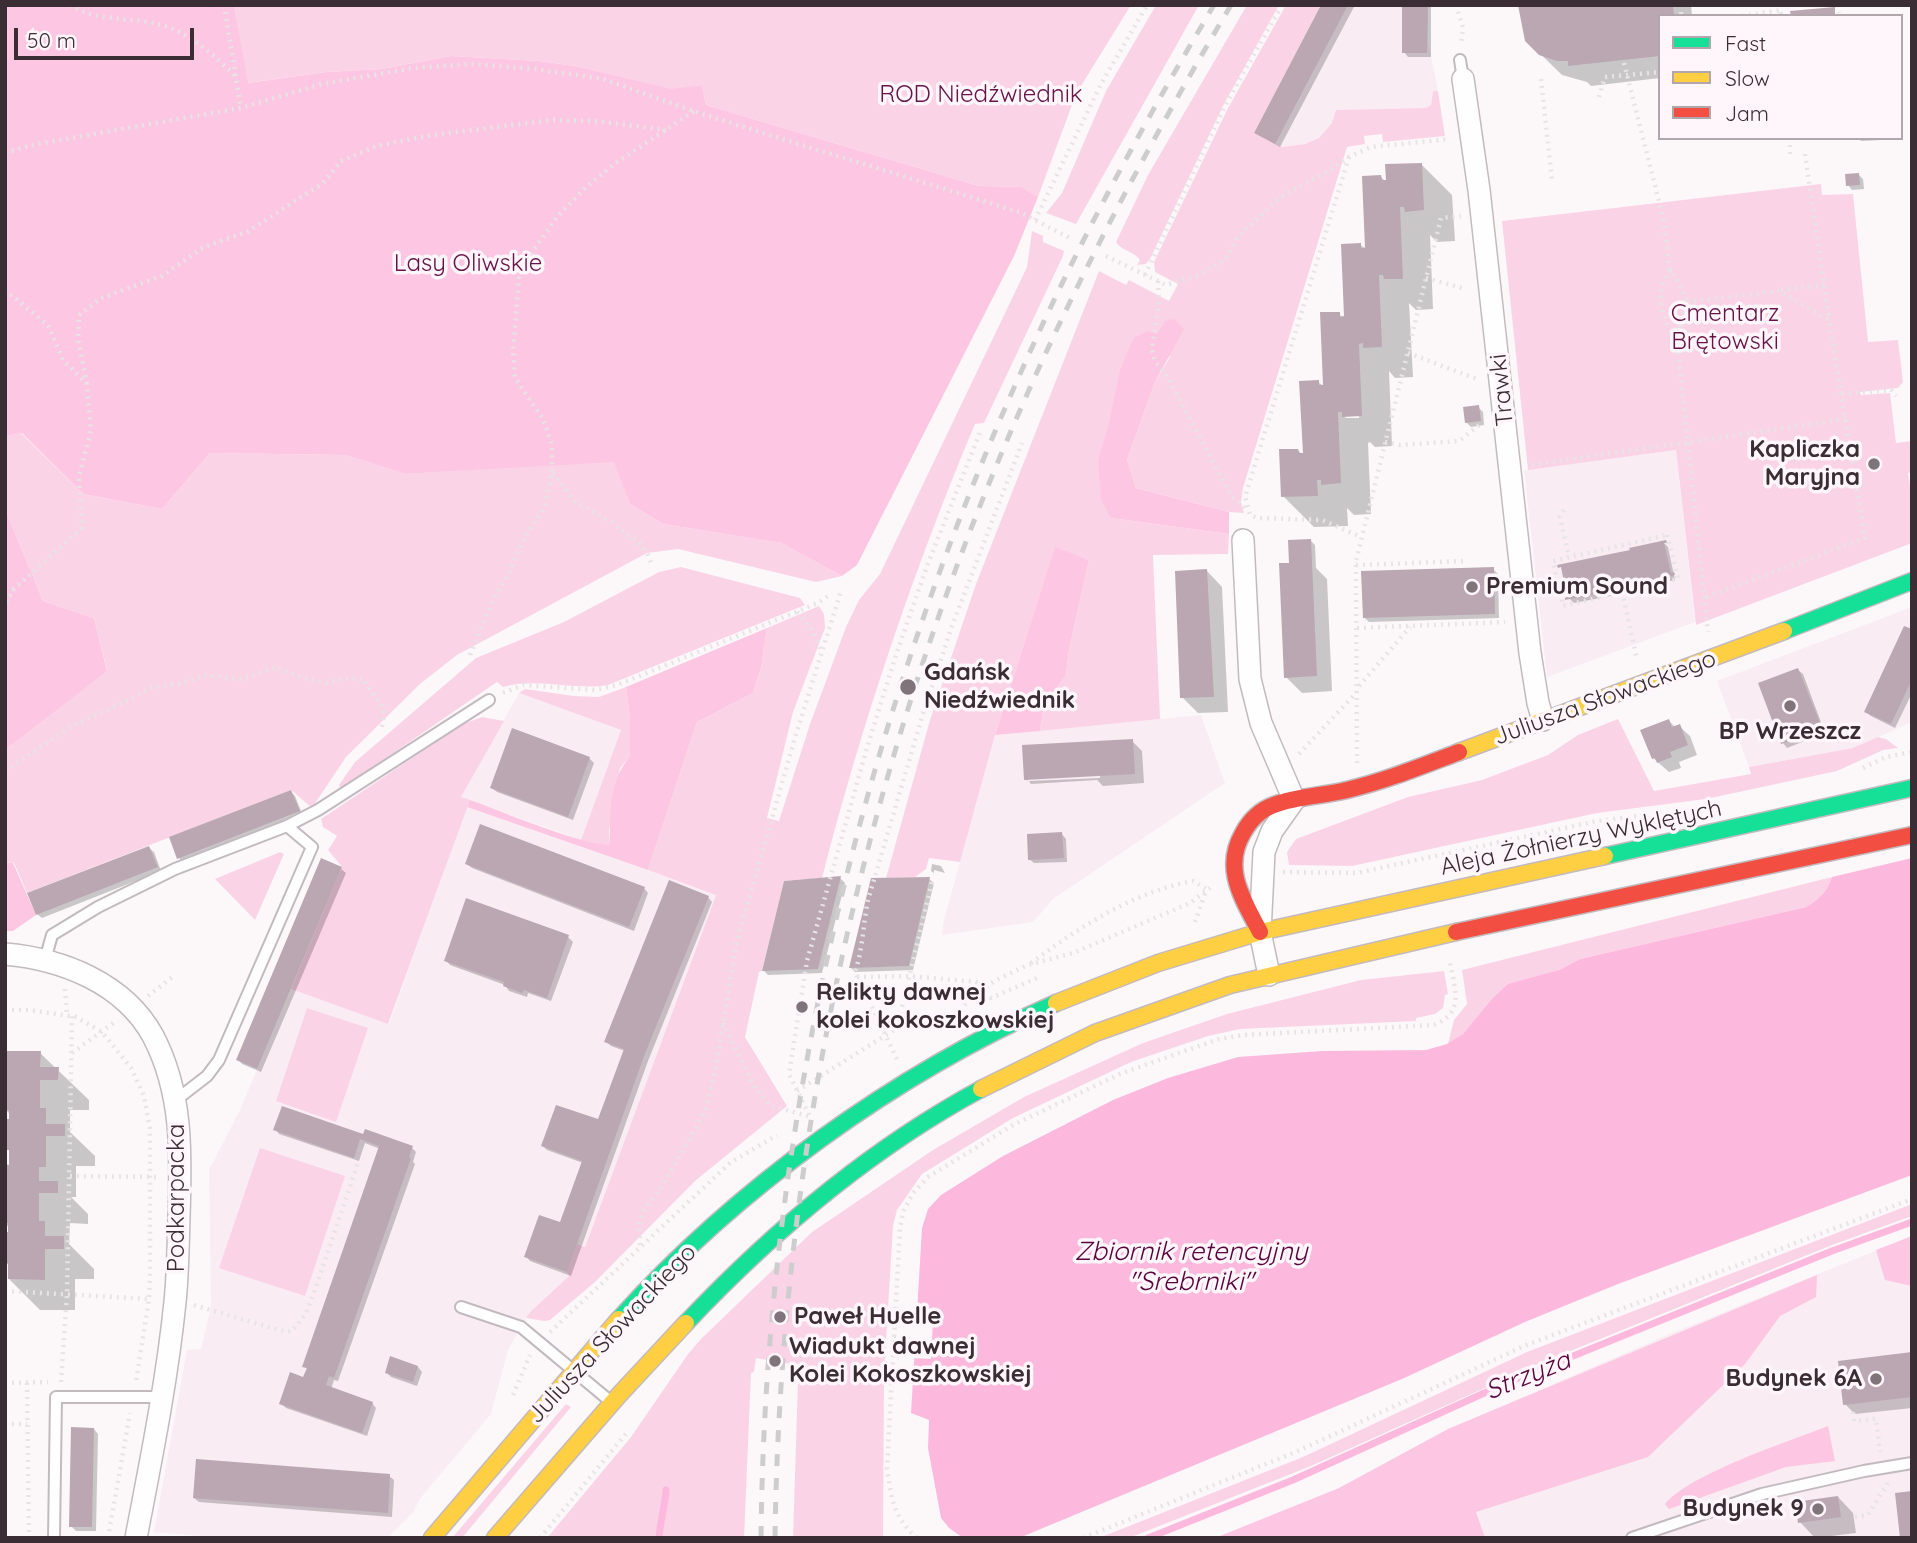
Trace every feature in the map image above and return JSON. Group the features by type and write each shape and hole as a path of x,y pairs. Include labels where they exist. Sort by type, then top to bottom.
{"main road":[{"name":"Juliusza Słowackiego","path":"432,1538 573,1371 658,1276 756,1189 867,1106 976,1041 1054,1004 1158,963 1260,932 1236,883 1234,853 1246,827 1270,806 1386,779 1912,581"},
{"name":"Aleja Żołnierzy Wyklętych","path":"1260,932 1912,788"},
{"path":"1269,975 1912,835"},
{"name":"Juliusza Słowackiego","path":"495,1538 613,1402 729,1278 791,1221 848,1174 933,1115 1095,1032 1230,985 1269,975"}],"street":[{"name":"Trawki","path":"1461,69 1479,190 1533,673 1543,720"},
{"path":"1243,540 1250,679 1261,723 1294,800"},
{"name":"Juliusza Słowackiego","path":"1269,975 1260,932 1264,852 1272,831 1294,800"},
{"name":"Podkarpacka","path":"5,954 64,965 106,985 132,1008 151,1033 166,1063 177,1100 180,1177 176,1301 162,1397 136,1538"}],"lane":[{"path":"45,960 52,935 97,907 175,869 287,826 318,810 489,700"},
{"path":"177,1100 207,1076 219,1060 312,847 287,826"},
{"path":"461,1307 521,1327 613,1402"},
{"path":"54,1538 56,1397 162,1397"},
{"path":"1632,1538 1802,1483 1906,1464"}],"path":[{"path":"70,5 85,14 162,25 207,48 237,78"},
{"path":"224,5 241,108"},
{"path":"1035,220 1101,84 1147,5"},
{"path":"1145,275 1226,104 1282,5"},
{"path":"1456,5 1463,27 1461,69"},
{"path":"1838,5 1839,13"},
{"path":"1755,14 1781,10"},
{"path":"1624,63 1663,217 1670,270 1680,284 1687,302 1677,340 1708,636"},
{"path":"5,153 32,145 241,108 322,84 413,68 473,64 535,69 603,79 694,111 1019,212 1070,238"},
{"path":"1599,97 1605,78 1658,72"},
{"path":"1541,79 1552,180"},
{"path":"470,655 524,538 544,509 552,473 552,445 543,419 515,378 513,350 520,269 557,217 585,188 613,165 694,111"},
{"path":"5,604 14,589 82,528 79,476 90,431 87,384 78,338 79,315 101,298 162,276 204,247 247,232 323,183 341,161 377,146 432,135 554,120 594,121 666,130"},
{"path":"1106,256 1166,285 1199,275 1228,256 1237,238 1278,200 1349,157 1371,147 1451,139"},
{"path":"1790,140 1790,155"},
{"path":"1704,597 1865,538 1805,154"},
{"path":"1247,510 1245,497 1349,157"},
{"path":"1357,767 1356,565 1441,218"},
{"path":"1670,270 1662,282 1660,306 1677,340"},
{"path":"1426,278 1466,289"},
{"path":"1158,281 1159,303 1152,349 1155,361 1167,376 1231,495 1250,515 1257,518 1322,520 1361,537"},
{"path":"1687,302 1824,285"},
{"path":"5,290 48,326 63,360 87,384"},
{"path":"1780,290 1829,320"},
{"path":"1408,353 1478,379"},
{"path":"1842,394 1891,390 1896,396"},
{"path":"1385,442 1400,445 1459,441 1486,419"},
{"path":"1532,465 1846,419"},
{"path":"723,1022 756,1089 771,1106 810,1116 789,1074 807,961 895,658 931,555 981,430"},
{"path":"897,1060 855,972 861,954 868,900 922,717 968,582 1022,443"},
{"path":"552,473 575,501 639,543 652,565"},
{"path":"1564,510 1560,517 1569,557"},
{"path":"1667,534 1678,579 1622,592 1563,606 1553,561 1667,534"},
{"path":"1356,565 1465,561"},
{"path":"5,589 14,589"},
{"path":"640,1246 639,1222 645,1209 663,1185 706,1110 737,941 793,741 841,591"},
{"path":"1622,592 1639,665"},
{"path":"489,700 523,685 595,690 617,685 797,612 831,594"},
{"path":"797,612 813,631 822,651"},
{"path":"1357,628 1505,622"},
{"path":"1289,760 1300,754 1411,626"},
{"path":"5,771 72,726 152,687 181,684 206,675 242,679 276,667 303,678 326,683 344,678 364,679 369,690 375,693 383,706 385,718 382,729"},
{"path":"1855,771 1886,757 1912,752"},
{"path":"1283,872 1357,873 1597,821 1660,814"},
{"path":"1193,881 1206,889 1190,903 1073,953 1028,965 1065,938 1134,898 1170,885 1193,881"},
{"path":"797,1091 897,1028 932,882"},
{"path":"916,1538 904,1527 891,1501 887,1468 901,1220 914,1194 928,1177 1013,1125 1122,1073 1219,1038 1433,1025 1443,1022 1454,1009 1456,1001 1450,962"},
{"path":"856,977 909,976 975,982 990,998"},
{"path":"5,1010 29,1010 72,1016 102,1032 131,1068 144,1096 150,1129 149,1299 108,1538"},
{"path":"61,1382 67,1294 72,1016"},
{"path":"71,1053 102,1032"},
{"path":"5,1291 176,1301 286,1332 292,1331 305,1315 314,1293 359,1160"},
{"path":"70,1176 180,1177"},
{"path":"1083,1538 1298,1451 1524,1346 1912,1199"},
{"path":"894,1339 914,1339"},
{"path":"27,1383 29,1538"},
{"path":"1853,1412 1854,1421 1876,1419 1880,1455"},
{"path":"5,1424 27,1424"},
{"path":"540,1538 629,1429"},
{"path":"1855,1517 1868,1515 1906,1464"}],"shaded area":[{"path":"1321,5 1428,5 1428,41 1438,91 1433,91 1431,105 1332,123 1319,138 1305,144 1282,147 1254,133"},
{"path":"1676,450 1695,622 1547,677 1524,470"},
{"path":"1912,607 1912,722 1854,748 1749,767 1717,681"},
{"path":"519,693 621,730 581,840 460,797"},
{"path":"1201,715 1225,783 1053,899 1033,922 942,935 995,735"},
{"path":"467,807 716,894 585,1247 577,1244 570,1275 530,1312 508,1350 491,1414 419,1500 414,1511 387,1538 221,1538 154,1532 187,1350 201,1349 211,1307 209,1170 239,1112 291,989 389,1024"},
{"path":"1912,1236 1912,1538 1485,1538 1448,1429 1665,1336"}],"green space":[{"name":"Lasy Oliwskie","path":"5,5 234,5 248,83 326,72 382,69 451,56 575,66 671,89 702,85 706,105 979,186 1022,187 1038,197 1014,256 857,565 842,576 782,543 663,524 630,504 614,462 405,474 346,455 210,453 162,509 83,494 22,433 5,436"},
{"name":"ROD Niedźwiednik","path":"234,5 1131,5 1076,94 1038,197 1022,187 979,186 706,105 702,85 671,90 575,66 451,56 382,69 326,72 247,83"},
{"path":"1156,5 1199,5 1076,224 1046,213 1062,193 1106,91"},
{"path":"1247,5 1279,5 1224,104 1150,259 1146,264 1137,265 1140,260 1116,242 1148,175"},
{"path":"1286,5 1321,5 1254,133 1282,147 1305,144 1319,138 1332,123 1336,110 1426,108 1431,105 1433,91 1438,91 1445,136 1383,142 1382,134 1364,136 1365,144 1347,147 1243,488 1241,502 1244,513 1229,512 1136,488 1127,460 1155,382 1171,355 1110,418 1098,459 1111,518 1229,534 1228,554 1153,555 1160,719 1040,731 1044,706 1066,675 1089,560 1055,548 995,735 960,862 929,858 926,869 915,877 886,878 930,720 976,584 1099,271 1126,285 1129,280 1169,301 1178,284 1155,272 1154,262 1228,108"},
{"name":"Cmentarz Brętowski","path":"1821,184 1822,195 1853,194 1868,342 1898,340 1903,382 1898,388 1860,392 1861,395 1890,393 1896,443 1912,441 1912,472 1908,473 1912,497 1912,543 1696,625 1676,450 1528,470 1502,221"},
{"path":"1032,231 1043,236 1043,242 1064,251 1063,256 984,423 975,424 952,479 890,648 854,762 822,878 784,881 762,971 759,972 745,1037 787,1106 695,1181 595,1282 550,1320 526,1318 569,1276 567,1272 577,1244 585,1247 716,895 648,870 697,722 753,693 761,668 767,628 819,606 824,614 825,628 793,712 767,818 779,821 810,724 846,627 859,600 880,574 1027,267"},
{"path":"1174,319 1184,329 1155,382 1127,460 1136,488 1229,512 1229,534 1111,518 1101,499 1098,459 1120,370 1134,338 1147,331 1157,334 1165,321"},
{"path":"21,433 83,494 162,509 210,453 346,455 405,474 615,461 630,504 663,524 783,543 842,576 816,582 678,549 647,553 457,655 420,684 346,757 312,808 291,790 27,893 14,863 5,862 5,750 107,670 94,618 43,601 5,509 5,436"},
{"path":"5,509 43,601 94,618 107,671 5,750"},
{"path":"1055,547 1089,560 1066,675 1044,706 1040,731 995,735"},
{"path":"681,567 800,598 805,605 608,685 529,683 503,687 497,682 341,789 339,785 355,762 476,658 564,622 659,572"},
{"path":"767,628 761,668 753,693 697,722 648,870 467,807 470,800 582,840 610,844 614,787 630,756 630,719 626,687"},
{"path":"626,687 630,719 630,756 620,768 609,830 610,844 602,845 581,840 621,730 519,693 525,689 599,697"},
{"path":"482,717 504,721 461,797 470,800 388,1024 291,989 342,867 328,850 337,836 323,827 321,819 463,724"},
{"path":"1618,719 1654,791 1751,774 1749,767 1853,748 1878,737 1886,739 1898,748 1883,750 1837,771 1706,799 1597,813 1352,866 1289,865 1287,852 1296,839 1408,797 1482,780 1548,755 1578,735"},
{"path":"280,852 284,854 255,920 215,879"},
{"path":"5,862 13,863 36,915 13,931 5,931"},
{"path":"1832,877 1822,895 1806,907 1580,959 1559,970 1536,977 1476,1019 1463,1034 1448,1044 1454,1020 1467,1004 1462,970"},
{"path":"1444,971 1448,994 1445,995 1443,1008 1435,1014 1416,1018 1416,1021 1240,1029 1208,1036 1131,1062 1013,1118 922,1174 897,1210 893,1226 884,1374 883,1538 793,1538 798,1379 795,1378 796,1365 756,1358 754,1372 751,1373 744,1538 547,1538 631,1437 701,1339 812,1232 933,1150 1024,1097 1143,1043 1227,1014 1361,980"},
{"path":"307,1008 368,1028 336,1122 276,1101"},
{"path":"260,1148 345,1176 305,1296 219,1268"},
{"path":"1912,1204 1912,1216 1832,1245 1536,1365 1311,1466 1129,1538 1099,1538 1303,1457 1527,1352"},
{"path":"1912,1236 1912,1286 1885,1280 1876,1250"},
{"path":"1817,1275 1816,1297 1780,1316 1745,1364 1648,1457 1476,1512 1485,1538 1215,1538 1339,1488 1448,1429"},
{"path":"566,1404 571,1407 462,1538 452,1538"},
{"path":"1828,1426 1835,1461 1786,1467 1669,1509 1665,1504 1678,1492 1717,1470"}],"water":[{"name":"Zbiornik retencyjny \"Srebrniki\"","path":"1912,858 1912,1175 1618,1284 1525,1322 1402,1379 1019,1538 963,1538 941,1518 928,1448 929,1420 911,1413 922,1228 928,1209 941,1195 1003,1156 1113,1100 1168,1078 1238,1057 1322,1051 1426,1050 1447,1044 1463,1034 1508,984 1559,970 1580,959 1806,907 1822,895 1832,877"}],"pier":[{"path":"915,1319 933,1320 931,1359 913,1358"}],"building":[{"path":"1321,5 1348,5 1275,144 1254,133"},
{"path":"1402,5 1428,5 1427,53 1402,53"},
{"path":"1518,5 1673,5 1674,14 1658,14 1658,56 1568,66 1568,61 1557,61 1539,55 1525,41"},
{"path":"1835,7 1835,14 1791,14 1790,11"},
{"path":"1422,163 1424,210 1405,212 1404,207 1400,207 1403,279 1384,279 1383,275 1379,275 1382,347 1363,348 1363,343 1359,344 1362,416 1342,417 1342,412 1338,412 1341,483 1321,485 1321,480 1317,480 1318,496 1281,497 1279,449 1298,449 1299,453 1303,453 1299,381 1319,380 1319,385 1323,385 1320,312 1340,312 1340,317 1344,316 1341,244 1361,243 1361,248 1365,248 1362,176 1381,175 1382,180 1386,180 1385,164"},
{"path":"1859,173 1860,185 1846,186 1845,174"},
{"path":"1479,405 1481,421 1465,423 1463,407"},
{"path":"1311,539 1317,676 1284,678 1279,563 1289,563 1288,540"},
{"path":"1666,540 1667,543 1664,543 1671,573 1674,572 1675,575 1565,600 1567,597 1561,567 1558,568 1557,565"},
{"path":"1494,567 1495,614 1363,618 1361,571"},
{"path":"1207,569 1214,697 1180,698 1175,571"},
{"path":"1904,626 1912,629 1912,679 1891,724 1864,712"},
{"name":"BP Wrzeszcz","path":"1798,668 1822,728 1781,744 1758,683"},
{"path":"1669,719 1672,727 1680,724 1688,745 1670,752 1672,757 1657,763 1655,758 1652,759 1640,730"},
{"path":"512,728 590,757 568,817 490,788"},
{"path":"1133,739 1135,774 1024,780 1022,745"},
{"path":"291,790 300,811 177,859 169,837"},
{"path":"480,824 645,887 629,927 465,864"},
{"path":"1062,832 1064,858 1028,860 1027,834"},
{"path":"149,846 158,867 36,915 27,893"},
{"path":"321,858 342,867 257,1069 236,1060"},
{"path":"841,876 818,969 762,971 784,881"},
{"path":"930,877 909,966 849,968 871,878"},
{"path":"669,880 709,896 644,1056 567,1272 524,1257 539,1215 560,1222 582,1161 541,1146 556,1105 598,1119 624,1049 604,1042"},
{"path":"466,898 569,935 547,998 524,990 522,993 503,986 504,982 444,961"},
{"path":"5,1051 41,1051 40,1067 59,1067 58,1080 40,1080 40,1108 46,1108 46,1124 65,1124 65,1136 46,1136 46,1167 39,1167 39,1181 58,1181 58,1193 39,1193 39,1221 45,1221 45,1236 64,1236 64,1249 45,1249 45,1280 8,1279 8,1263 5,1263 5,1232 8,1232 8,1223 5,1223 5,1164 9,1165 6,1119 9,1119 9,1110 5,1110"},
{"path":"282,1106 363,1134 365,1129 413,1146 334,1378 329,1376 326,1385 373,1402 362,1433 279,1404 290,1372 303,1377 307,1368 302,1367 379,1146 360,1139 354,1158 273,1130"},
{"name":"Budynek 6A","path":"1912,1352 1912,1397 1843,1405 1838,1361"},
{"path":"390,1356 418,1366 413,1382 385,1373"},
{"path":"71,1427 94,1428 92,1527 69,1527"},
{"path":"196,1459 390,1474 388,1513 193,1498"},
{"path":"1912,1491 1912,1538 1900,1538 1895,1493"},
{"name":"Budynek 9","path":"1838,1496 1841,1517 1798,1523 1795,1502"}],"waterway":[{"name":"Strzyża","path":"1148,1538 1293,1480 1504,1384 1832,1251 1912,1222"},
{"path":"659,1538 666,1490"}],"railway":[{"path":"761,1538 767,1388 780,1238 802,1089 831,942 868,796 912,652 963,510 1021,372 1112,186 1214,5"},
{"path":"775,1538 780,1396 793,1254 812,1113 839,973 872,834 912,697 958,563 1035,376 1114,215 1231,5"}],"traffic: fast":[{"path":"1784,631 1912,581"},
{"path":"1605,856 1912,788"},
{"path":"619,1319 714,1224 821,1138 936,1064 1056,1003"},
{"path":"686,1323 753,1256 824,1194 900,1138 981,1089"}],"traffic: slow":[{"path":"1459,752 1784,631"},
{"path":"1056,1003 1158,963 1260,932 1605,856"},
{"path":"981,1089 1095,1033 1230,985 1456,932"},
{"path":"432,1538 619,1319"},
{"path":"495,1538 619,1395 686,1323"}],"traffic: jam":[{"path":"1260,932 1237,884 1234,859 1246,828 1256,816 1283,802 1361,786 1459,752"},
{"path":"1456,932 1912,835"}],"place":[{"name":"Kapliczka Maryjna","path":"1874,464"},
{"name":"Premium Sound","path":"1472,587"},
{"name":"Gdańsk Niedźwiednik","path":"908,687"},
{"name":"BP Wrzeszcz","path":"1790,706"},
{"name":"Relikty dawnej kolei kokoszkowskiej","path":"802,1007"},
{"name":"Paweł Huelle","path":"780,1317"},
{"name":"Wiadukt dawnej Kolei Kokoszkowskiej","path":"775,1361"},
{"name":"Budynek 6A","path":"1876,1379"},
{"name":"Budynek 9","path":"1818,1509"}]}
